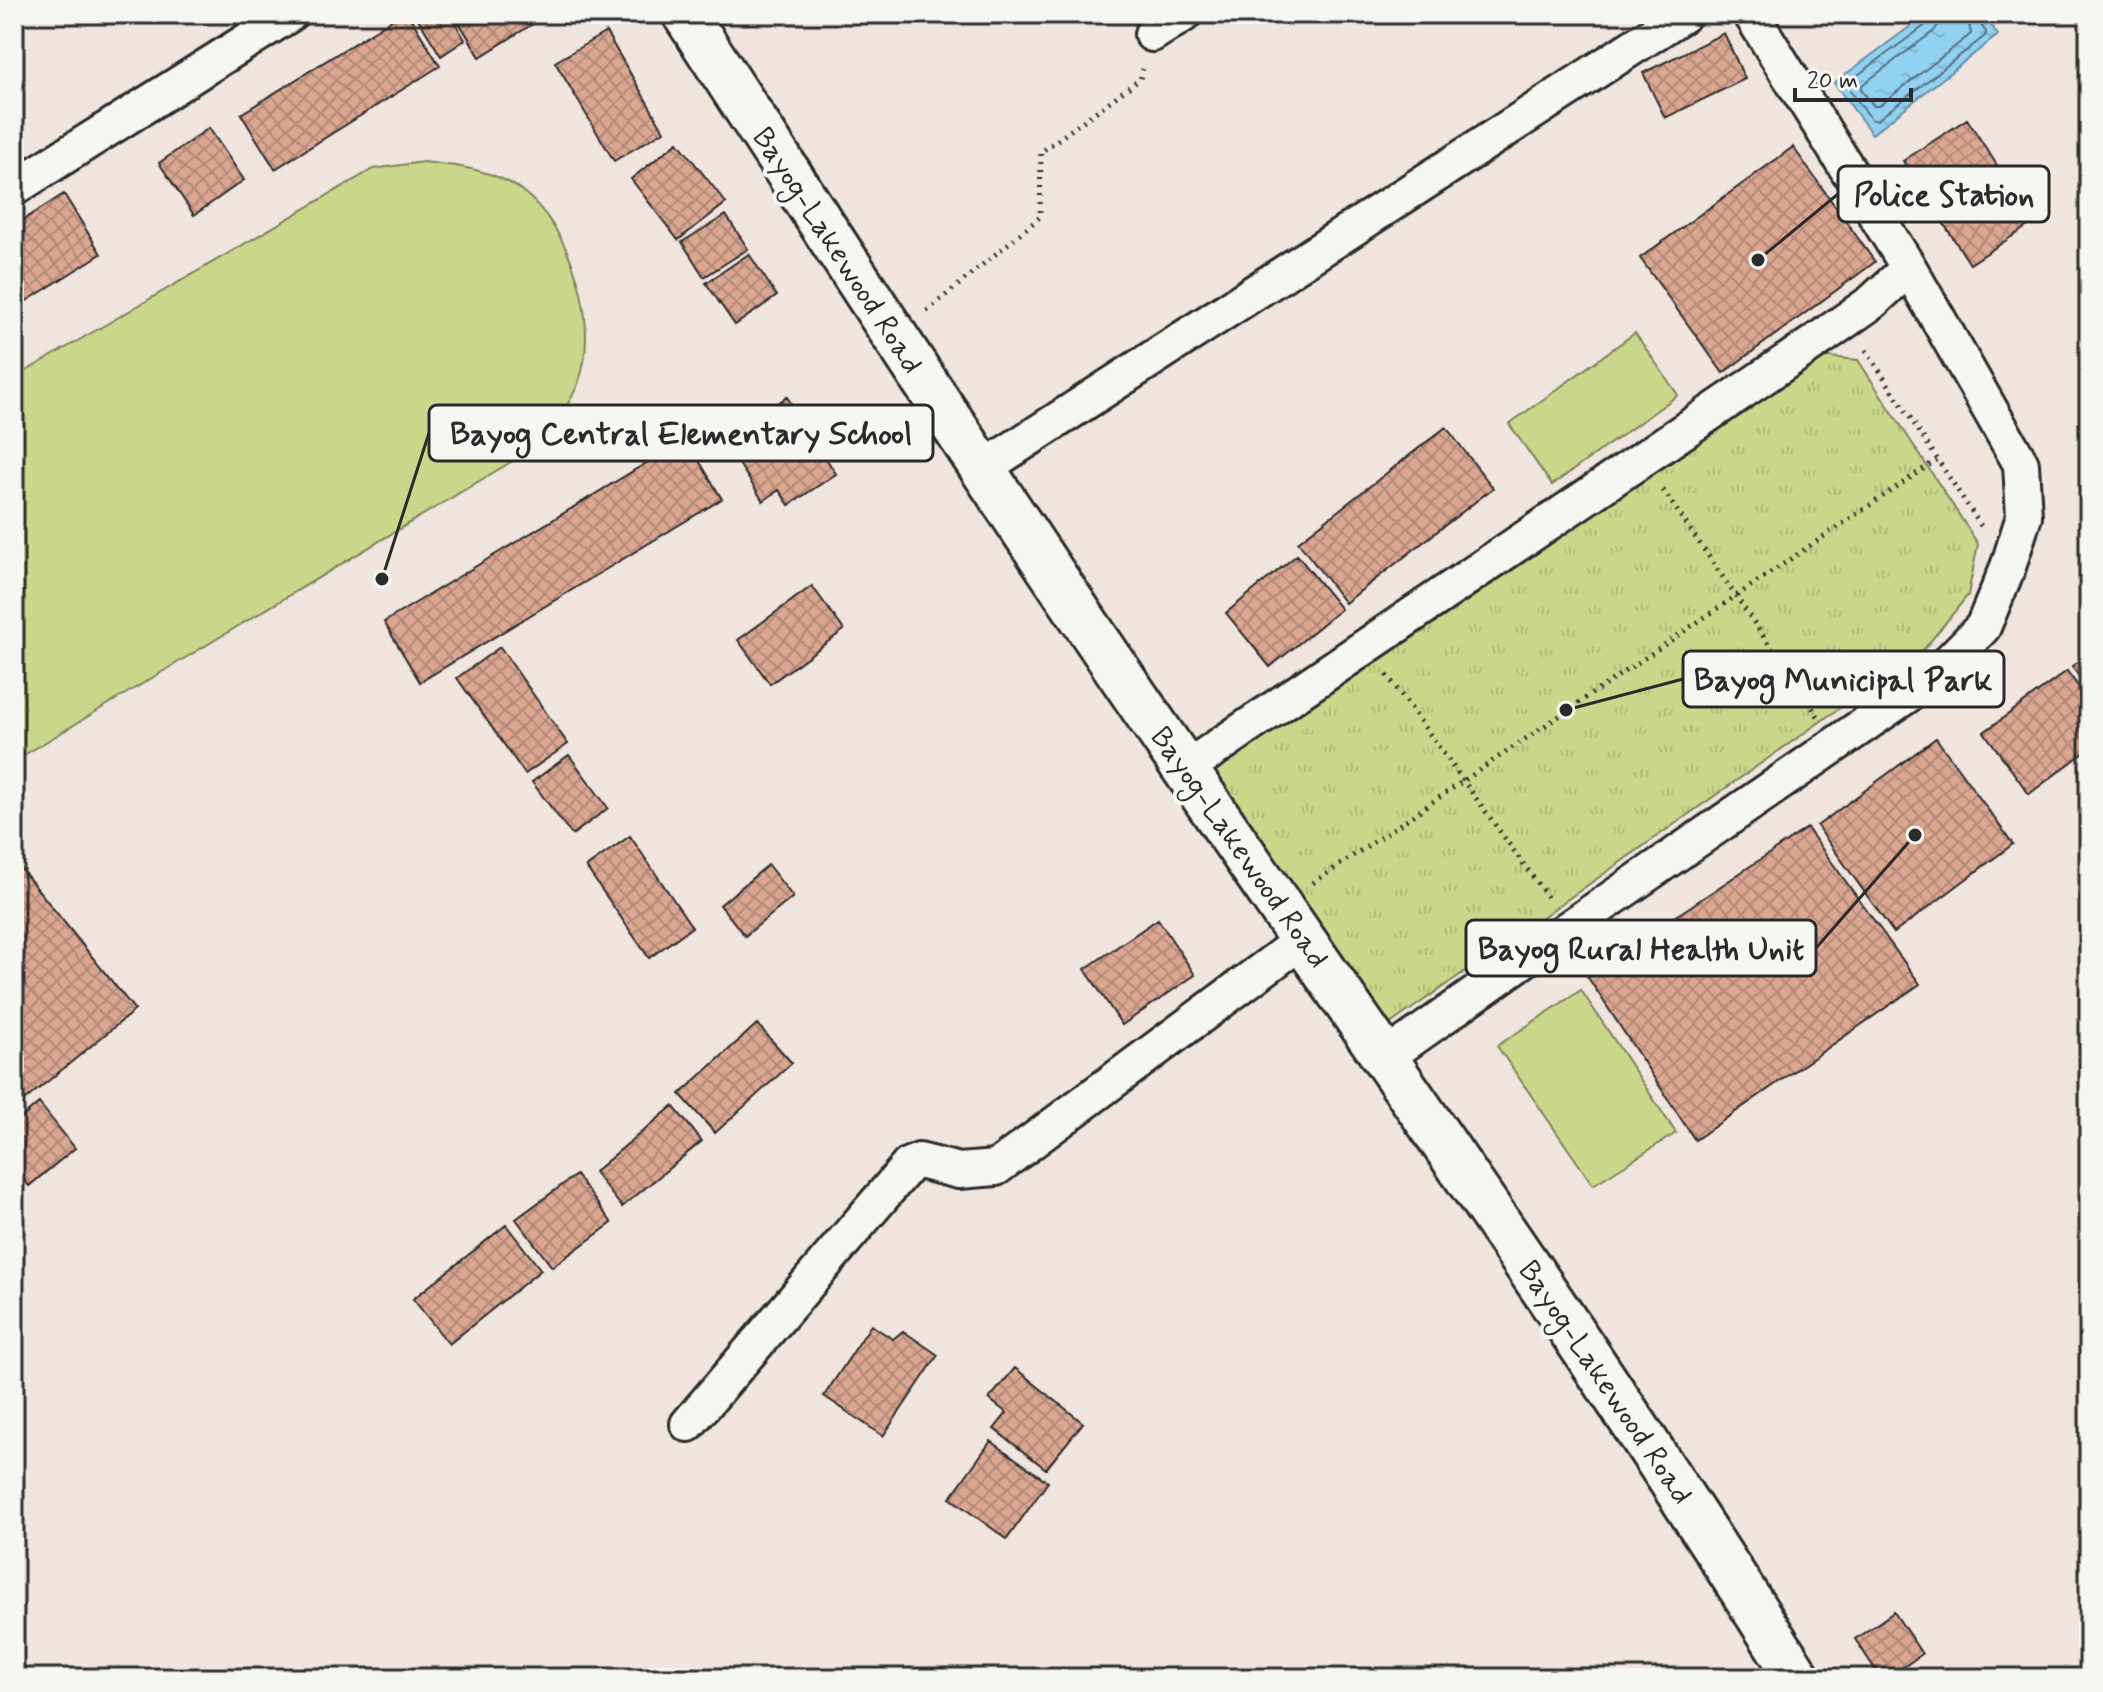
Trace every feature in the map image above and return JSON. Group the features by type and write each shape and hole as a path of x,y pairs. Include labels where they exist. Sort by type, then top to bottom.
{"main road":[{"name":"Bayog-Lakewood Road","path":"685,14 982,469 1706,1530 1798,1678"}],"street":[{"path":"14,188 290,14"},
{"path":"1152,34 1184,14"},
{"path":"982,469 1684,14"},
{"path":"1386,1057 1935,676 1983,627 2008,567 2024,516 2021,464 1909,268 1751,14"},
{"path":"1185,769 1818,340 1872,302 1909,268"},
{"path":"688,1424 909,1165 919,1161 959,1171 996,1168 1292,923"}],"path":[{"path":"895,338 1040,217 1041,152 1140,79 1152,34"},
{"path":"1818,340 1864,348 2008,567"},
{"path":"1292,923 1463,781 1938,459"},
{"path":"1642,460 1837,744"},
{"path":"1367,647 1569,928"}],"green space":[{"path":"423,162 474,170 510,183 539,207 568,252 584,306 584,360 575,391 544,442 14,761 14,378 373,169"},
{"path":"1635,333 1678,395 1552,485 1509,424"},
{"path":"1820,356 1858,360 1978,544 1968,595 1925,648 1383,1029 1202,773"},
{"path":"1581,990 1676,1133 1593,1185 1497,1046"}],"water":[{"path":"1927,14 1983,14 1998,35 1872,134 1834,83"}],"building":[{"path":"401,14 408,14 440,66 275,169 241,114"},
{"path":"415,14 450,14 465,40 441,56"},
{"path":"454,14 535,14 539,20 480,57"},
{"path":"606,32 664,131 614,161 555,62"},
{"path":"1724,33 1745,79 1665,118 1643,73"},
{"path":"1967,119 2034,222 1970,264 1903,161"},
{"path":"209,128 244,180 194,215 159,163"},
{"path":"678,142 726,203 678,240 631,179"},
{"path":"1793,147 1875,262 1723,373 1640,258"},
{"path":"64,194 101,254 14,309 14,226"},
{"path":"726,215 748,249 704,277 682,242"},
{"path":"749,254 777,296 735,325 706,283"},
{"path":"787,397 836,474 789,505 779,490 763,501 723,439"},
{"path":"1446,427 1493,488 1345,603 1298,542"},
{"path":"686,439 722,499 420,682 384,622"},
{"path":"1297,555 1341,609 1270,667 1226,613"},
{"path":"812,586 844,630 770,684 738,640"},
{"path":"500,647 568,744 525,774 457,678"},
{"path":"2089,654 2089,692 2072,666"},
{"path":"2067,671 2089,701 2089,749 2029,794 1984,732"},
{"path":"1936,738 2013,844 1894,933 1817,826"},
{"path":"569,755 608,808 572,835 532,782"},
{"path":"1807,828 1920,984 1695,1140 1587,976"},
{"path":"630,836 692,927 649,958 586,867"},
{"path":"14,860 135,1010 14,1109"},
{"path":"768,865 793,897 745,936 720,905"},
{"path":"1158,919 1195,975 1122,1025 1085,969"},
{"path":"757,1024 792,1063 715,1133 680,1094"},
{"path":"39,1103 75,1148 29,1186 14,1168 14,1124"},
{"path":"673,1106 702,1141 622,1207 594,1172"},
{"path":"576,1175 612,1223 552,1267 516,1219"},
{"path":"506,1225 541,1270 449,1344 413,1299"},
{"path":"871,1325 893,1339 903,1331 938,1355 883,1436 824,1396"},
{"path":"1015,1368 1083,1423 1046,1469 994,1429 1007,1413 989,1399"},
{"path":"991,1441 1048,1482 1007,1539 950,1498"},
{"path":"1894,1612 1922,1654 1888,1678 1881,1678 1855,1639"}],"place":[{"name":"Police Station","path":"1758,260"},
{"name":"Bayog Central Elementary School","path":"382,579"},
{"name":"Bayog Municipal Park","path":"1566,710"},
{"name":"Bayog Rural Health Unit","path":"1915,835"}]}
